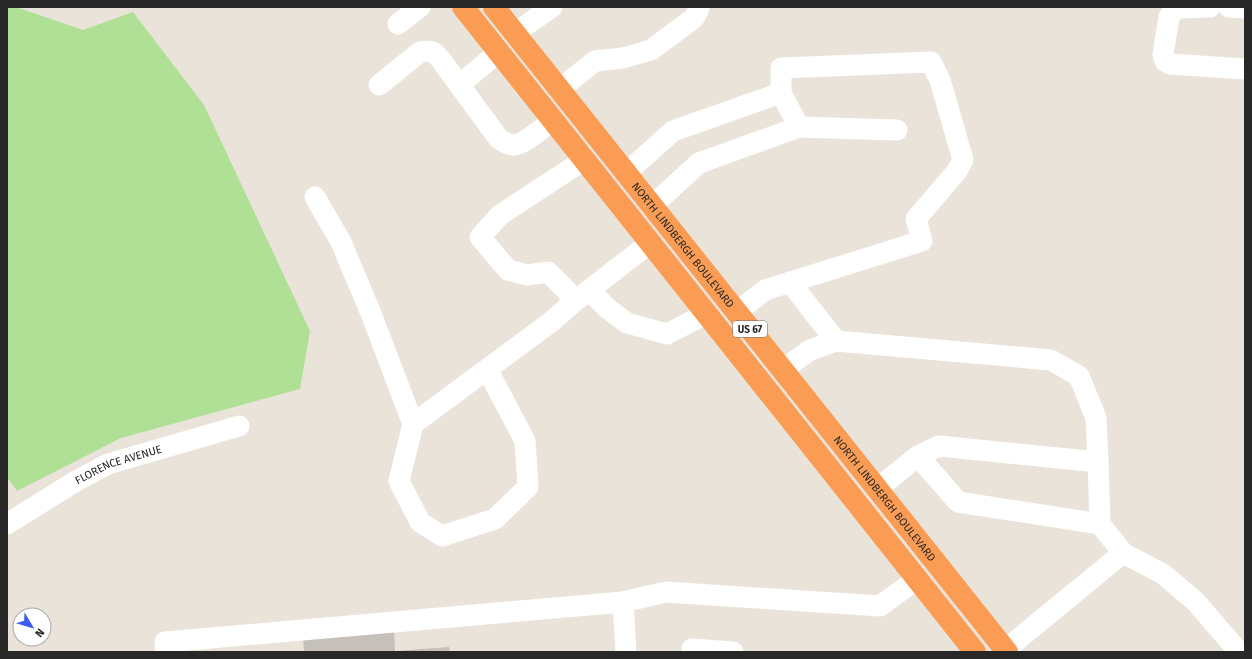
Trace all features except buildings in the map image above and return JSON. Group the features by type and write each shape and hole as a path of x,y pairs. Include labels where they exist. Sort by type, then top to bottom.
{"highway":[{"name":"US 67","path":"463,7 975,652"},
{"name":"NORTH LINDBERGH BOULEVARD","path":"494,7 1006,651"}],"street":[{"path":"398,24 420,7"},
{"path":"515,33 552,7"},
{"path":"560,89 595,61 623,58 651,50 694,18 699,7"},
{"path":"1210,7 1181,8 1174,10 1169,17 1166,31 1163,54 1165,60 1170,64 1245,69"},
{"path":"1229,7 1245,8"},
{"path":"378,85 420,52 432,51 437,55 499,139 506,144 515,145 523,142 553,120"},
{"path":"459,85 499,52"},
{"path":"737,312 764,290 922,241 916,219 956,171 963,160 940,80 931,62 782,68 781,93 799,127"},
{"path":"626,173 673,131 781,93"},
{"path":"652,206 699,163 799,127 897,130"},
{"path":"584,160 500,215 480,237 508,270 528,275 548,272 566,290 582,295 607,308 627,323 667,334 706,314"},
{"path":"315,197 341,242 372,316 413,424 399,481 420,522 442,536 495,519 528,487 525,441 487,369"},
{"path":"413,424 551,322 582,295 650,243"},
{"path":"790,282 836,341"},
{"path":"782,370 810,350 836,341 1051,360 1079,376 1096,418 1100,524 1123,553 1163,574 1190,596 1239,652"},
{"name":"FLORENCE AVENUE","path":"7,524 76,481 108,464 238,426"},
{"path":"877,489 918,456 939,446 1098,462"},
{"path":"918,456 958,502 1100,524"},
{"path":"1006,651 1123,553"},
{"path":"166,652 165,642 213,644 623,602 666,592 880,606 917,579"},
{"path":"623,602 626,652"},
{"path":"692,652 692,649 733,652"}],"green space":[{"path":"7,7 16,7 83,30 133,12 204,105 310,331 300,389 121,438 17,491 7,477"}]}
